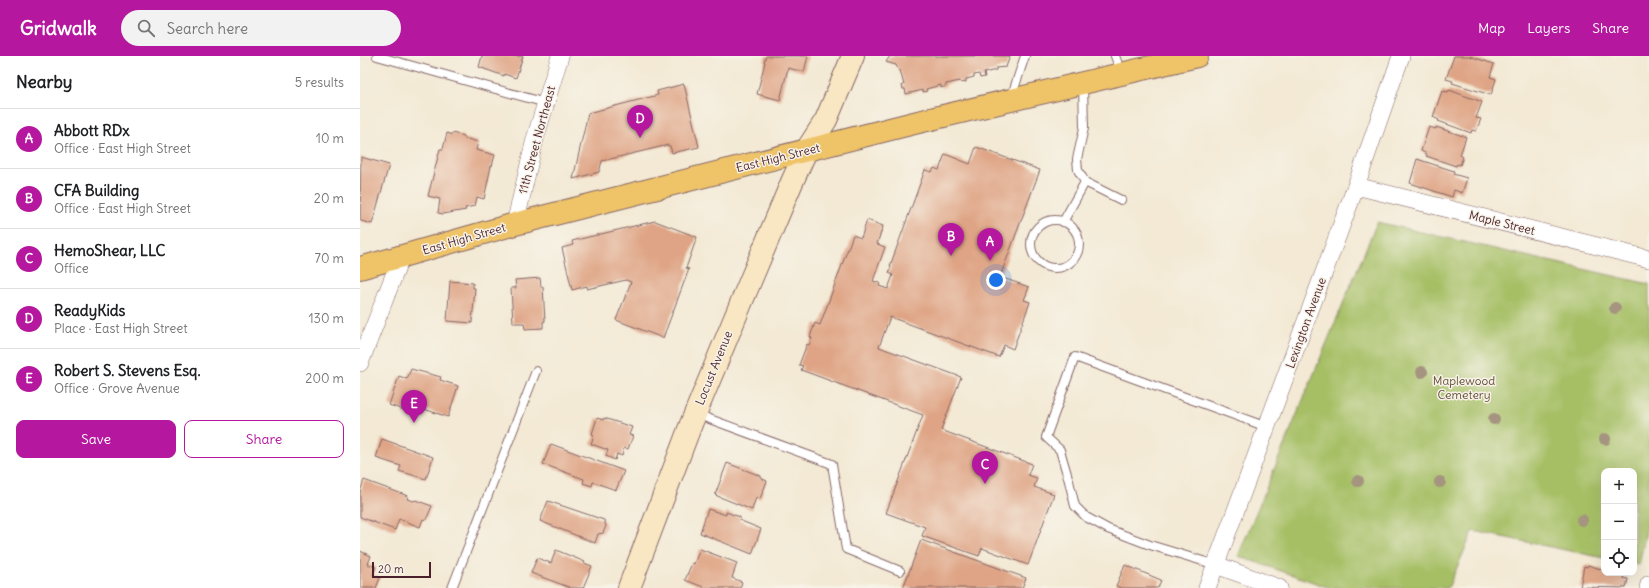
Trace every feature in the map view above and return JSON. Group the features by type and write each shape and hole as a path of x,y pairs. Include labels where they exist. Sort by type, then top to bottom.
{"main road":[{"name":"East High Street","path":"360,268 515,224 1083,83 1118,65 1197,56"}],"street":[{"name":"11th Street Northeast","path":"515,224 546,102 560,56"},
{"name":"Locust Avenue","path":"629,588 695,414 752,277 806,152 826,120 853,56"},
{"name":"Lexington Avenue","path":"1207,588 1356,186 1401,56"},
{"name":"Maple Street","path":"1356,186 1649,259"},
{"path":"360,363 401,257"},
{"path":"1216,565 1279,588"},
{"path":"1648,588 1649,584"}],"lane":[{"path":"377,56 546,102"},
{"path":"1010,101 1026,56"},
{"path":"1083,83 1084,128 1077,159 1078,170 1085,182 1120,200"},
{"path":"1063,222 1085,182"},
{"path":"1046,222 1063,222 1074,231 1078,238 1077,253 1073,260 1060,267 1045,266 1034,256 1031,248 1031,240 1034,232 1039,226 1046,222"},
{"path":"1216,565 1150,545 1108,529 1086,517 1075,506 1070,481 1060,450 1046,437 1075,357 1267,427"},
{"path":"452,588 536,371"},
{"path":"695,414 832,464 846,549 900,571"}],"green space":[{"name":"Maplewood Cemetery","path":"1377,222 1649,284 1649,517 1639,565 1637,565 1637,468 1601,468 1601,557 1473,531 1448,588 1330,588 1238,556"}],"building":[{"path":"482,56 523,56 516,78 504,74 504,76 479,67"},
{"path":"766,56 808,56 804,72 788,68 780,100 757,94"},
{"path":"890,56 1010,56 1006,67 996,68 996,70 984,73 985,77 980,78 979,74 974,75 974,77 966,79 966,82 961,83 960,81 946,84 946,86 941,88 941,85 926,89 927,91 923,92 923,90 906,94 902,85 904,85 900,70 899,71 896,65 886,62"},
{"path":"1454,56 1469,56 1494,64 1490,77 1496,79 1491,95 1452,83 1453,81 1446,79"},
{"path":"684,84 699,147 672,153 670,146 668,145 602,161 599,172 573,179 588,113 658,95 657,91"},
{"path":"1449,90 1482,102 1476,118 1481,119 1476,131 1472,130 1471,133 1438,121 1439,120 1433,117 1442,91 1448,92"},
{"path":"1429,127 1436,129 1436,127 1466,137 1460,155 1463,157 1460,165 1457,164 1456,166 1426,156 1427,154 1421,151"},
{"path":"447,133 464,136 464,138 478,142 476,150 495,155 491,166 484,199 477,197 475,206 465,208 466,210 443,214 438,213 440,199 428,196 440,149 443,149"},
{"path":"976,147 1040,170 1000,277 1029,287 1024,300 1030,302 1013,349 1004,345 999,357 890,317 879,347 961,377 941,430 1032,464 1028,475 1037,478 1034,487 1054,494 1028,565 982,548 979,556 922,536 925,527 886,513 923,415 801,370 803,366 799,365 807,344 809,345 812,338 810,337 815,323 820,325 853,235 861,238 867,220 883,226 877,244 885,247 873,281 880,283 879,286 888,289 893,275 889,273 890,266 925,170 932,172 934,168 939,170 945,154 970,164"},
{"path":"361,157 389,165 372,224 361,221 360,219"},
{"path":"1417,159 1454,171 1453,174 1467,178 1462,193 1454,190 1452,197 1410,183"},
{"path":"655,221 697,237 686,268 689,269 663,338 616,320 631,282 626,280 587,289 587,286 572,290 562,248 573,245 572,241"},
{"path":"540,278 541,287 543,287 545,321 543,322 543,328 525,329 524,323 513,323 511,288 516,288 515,280"},
{"path":"450,281 473,283 473,288 475,288 472,323 447,321"},
{"path":"411,369 441,377 440,380 458,386 448,417 409,404 407,411 389,405 399,376 407,379"},
{"path":"597,418 603,420 604,418 632,427 629,435 633,436 628,449 624,448 622,456 617,454 615,460 606,456 608,450 591,444 594,435 592,434"},
{"path":"382,439 433,457 426,479 399,471 401,466 376,458"},
{"path":"551,444 624,471 616,490 593,482 592,486 583,483 584,479 543,464"},
{"path":"727,463 761,476 761,478 767,481 760,499 756,497 752,510 715,495"},
{"path":"364,480 408,496 407,499 432,506 426,520 423,519 420,527 399,519 395,530 360,517 360,492"},
{"path":"548,501 604,520 606,526 603,533 598,534 595,543 540,521"},
{"path":"708,509 726,515 726,512 740,517 739,520 761,529 752,554 700,533"},
{"path":"921,540 1026,578 1022,588 903,588"},
{"path":"700,549 737,563 732,578 742,582 740,588 706,588 685,580"},
{"path":"556,550 592,566 583,588 571,588 531,573 537,558 551,563"},
{"path":"360,551 371,556 368,564 376,567 373,575 380,578 376,588 360,588"},
{"path":"1125,565 1161,580 1158,588 1121,588 1116,586"},
{"path":"1588,565 1601,569 1601,576 1624,576 1623,578 1628,579 1626,588 1580,587 1584,566 1587,567"}],"place":[{"name":"ReadyKids","path":"640,138"},
{"name":"CFA Building","path":"951,256"},
{"name":"Abbott RDx","path":"990,261"},
{"name":"Robert S. Stevens Esq.","path":"414,423"},
{"name":"HemoShear, LLC","path":"985,484"}]}
